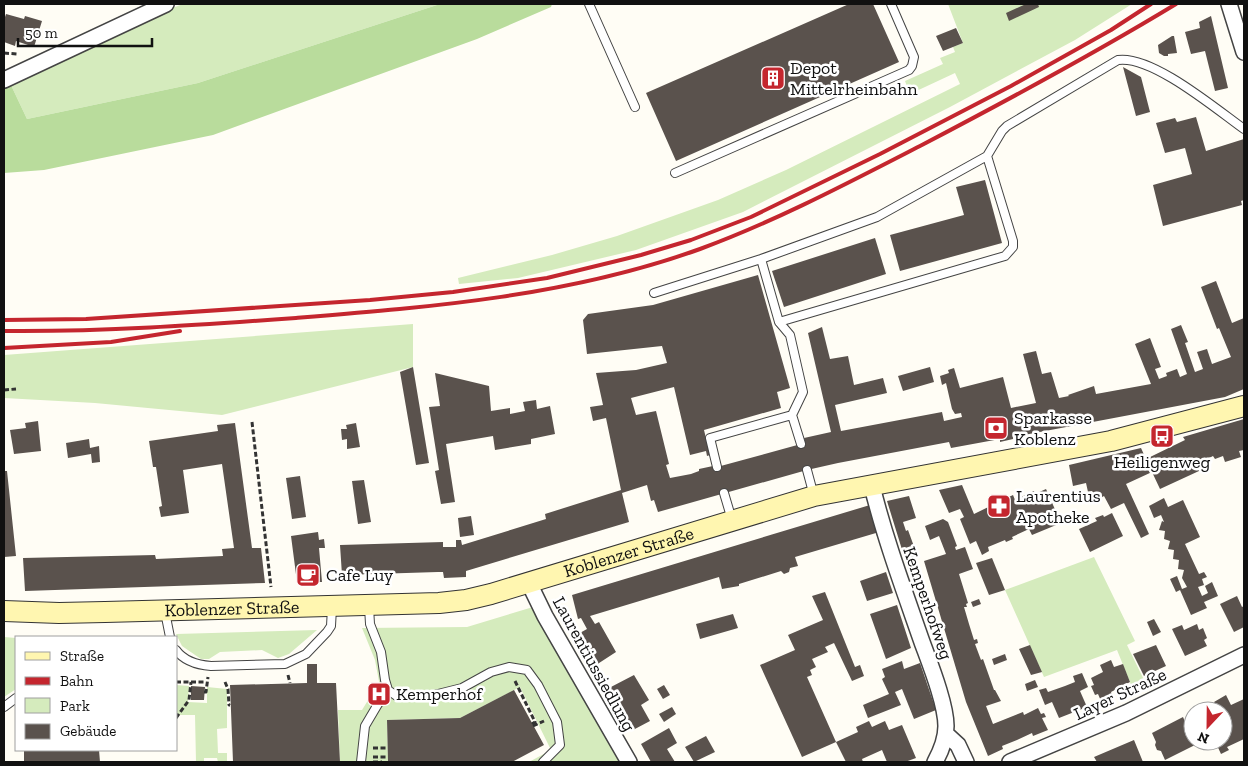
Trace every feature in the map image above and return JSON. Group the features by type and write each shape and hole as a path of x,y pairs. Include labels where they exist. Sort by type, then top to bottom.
{"street":[{"path":"4,80 166,4"},
{"path":"1229,4 1244,52"},
{"name":"Koblenzer Straße","path":"4,611 59,613 459,601 485,596 529,583 814,496 1111,441 1244,406"},
{"name":"Kemperhofweg","path":"872,486 886,538 927,656 944,713 946,734 935,762"},
{"name":"Laurentiussiedlung","path":"529,583 545,616 628,762"},
{"name":"Layer Straße","path":"1010,762 1126,713 1244,655"},
{"path":"946,734 958,745 966,762"}],"lane":[{"path":"588,4 636,107"},
{"path":"675,173 909,70 914,57 891,4"},
{"path":"654,293 761,259 877,216 987,156 1002,131 1008,126 1111,63 1125,59 1135,60 1157,69 1244,129"},
{"path":"779,322 1006,256 1013,242 987,156"},
{"path":"761,259 779,322 790,335 803,392 792,415 801,444"},
{"path":"717,467 710,438 792,415"},
{"path":"807,470 814,496"},
{"path":"724,493 732,520"},
{"path":"368,605 370,624 381,652 388,690 398,697 426,697 462,688 491,672 509,667 527,670 538,685 557,722 560,745 543,762"},
{"path":"178,654 199,665 285,664 306,654 327,632 331,626 332,606"},
{"path":"165,610 170,636"},
{"path":"361,762 365,726 388,690"},
{"path":"4,707 15,699"}],"path":[{"path":"4,53 17,54"},
{"path":"4,390 16,389"},
{"path":"252,422 271,587"},
{"path":"509,667 535,722 532,724"},
{"path":"178,682 206,684 206,692 204,692"},
{"path":"178,715 189,700 191,682"},
{"path":"225,682 230,705"}],"green space":[{"path":"183,4 440,4 198,83 27,119 10,83 156,14"},
{"path":"440,4 552,4 551,7 477,39 213,135 44,170 4,173 4,85 10,83 27,119 198,83"},
{"path":"948,4 1132,4 1075,40 950,107 743,212 636,250 518,278 459,284 458,278 552,255 617,236 718,200 786,170 960,84 955,73 910,94 905,81 943,64 940,58 955,52 953,47 963,43"},
{"path":"413,324 413,367 222,415 95,403 4,398 4,355"},
{"path":"1094,557 1135,641 1127,645 1147,686 1134,692 1117,650 1044,677 1005,590"},
{"path":"533,607 620,762 529,762 551,750 520,687 460,718 387,720 388,762 340,762 338,710 362,710 370,697 380,687 375,660 362,628 467,627"},
{"path":"317,630 289,654 278,658 262,650 220,652 209,659 201,659 182,646 176,634"},
{"path":"4,637 15,638 15,690 4,697"},
{"path":"178,685 189,686 188,702 207,703 207,687 227,689 227,728 217,729 218,753 227,753 227,762 218,762 217,758 204,758 204,762 196,762 195,715 178,715"}],"building":[{"name":"Depot Mittelrheinbahn","path":"849,4 873,4 899,62 676,161 646,93"},
{"path":"1026,4 1038,4 1039,7 1009,21 1006,13"},
{"path":"6,14 24,19 25,16 42,21 34,47 16,41 15,46 4,42 4,16"},
{"path":"1211,16 1228,88 1215,91 1205,51 1191,54 1185,32 1200,28 1199,22"},
{"path":"956,28 963,43 943,51 936,36"},
{"path":"1174,36 1177,53 1164,56 1159,53 1158,45"},
{"path":"1123,67 1141,77 1150,112 1136,116"},
{"path":"1196,117 1206,151 1244,139 1244,200 1241,201 1242,205 1163,226 1153,185 1192,174 1185,148 1165,153 1156,123 1175,118 1177,122"},
{"path":"985,180 1002,243 900,271 890,235 964,215 956,187"},
{"path":"875,238 886,274 784,307 772,271"},
{"path":"758,275 790,388 777,392 781,408 704,430 710,455 707,456 706,451 690,455 674,387 631,398 636,415 656,411 669,464 666,465 670,478 805,443 804,438 831,432 808,333 822,327 830,359 848,356 854,385 883,378 887,393 835,405 841,431 942,412 944,421 962,417 961,413 955,414 952,409 946,383 942,385 940,376 949,373 948,370 954,368 960,388 1003,377 1011,408 1036,403 1023,354 1036,351 1042,374 1051,372 1059,398 1094,386 1096,394 1151,384 1135,344 1150,338 1161,367 1155,369 1159,379 1167,376 1166,373 1177,369 1180,377 1187,374 1171,329 1181,325 1188,342 1185,343 1195,372 1203,369 1197,352 1207,349 1212,364 1231,357 1219,328 1217,329 1201,287 1216,281 1232,323 1244,318 1244,389 1225,397 1013,437 1013,439 1000,442 1000,439 951,448 949,442 838,463 658,512 654,500 651,501 647,485 622,493 629,522 466,571 466,577 444,578 443,572 342,575 340,545 443,542 443,547 456,547 456,540 461,540 462,545 546,519 545,514 621,490 606,418 593,421 590,407 603,405 596,373 636,370 667,363 662,346 587,354 583,320 588,314 653,305"},
{"path":"413,367 429,463 416,465 400,372"},
{"path":"930,367 934,382 903,391 898,376"},
{"path":"435,373 489,386 491,411 510,408 510,414 525,411 523,402 536,400 537,409 550,406 555,434 531,439 531,444 495,450 493,436 446,444 455,502 441,504 435,471 439,470 429,407 440,406"},
{"path":"1244,419 1244,450 1239,451 1241,457 1225,462 1223,456 1215,459 1213,456 1207,459 1209,464 1199,469 1199,471 1160,489 1152,472 1126,484 1149,534 1141,538 1124,503 1111,509 1104,496 1097,500 1092,491 1088,492 1086,483 1073,486 1069,465 1141,448 1146,459 1185,440 1183,437"},
{"path":"38,421 41,451 14,454 10,430 26,428 25,423"},
{"path":"235,423 252,548 261,548 265,583 25,591 23,558 155,555 156,559 223,556 222,549 234,548 222,464 183,470 189,513 161,517 159,507 162,506 156,467 153,467 149,441 218,431 217,425"},
{"path":"356,423 360,447 347,449 347,439 342,440 341,429 347,429 346,425"},
{"path":"89,439 90,448 99,446 100,462 92,463 91,454 68,458 66,443"},
{"path":"4,471 7,471 16,556 4,557"},
{"path":"300,476 306,517 292,519 286,478"},
{"path":"364,480 371,522 358,524 352,481"},
{"path":"962,485 974,514 1013,495 1015,500 1034,491 1035,494 1046,489 1061,523 1032,535 1029,529 1012,537 1013,539 988,547 989,551 982,555 976,541 970,544 960,519 964,517 960,509 949,513 939,490"},
{"path":"909,496 916,518 903,522 916,552 913,552 918,566 908,569 887,501"},
{"path":"1164,498 1168,507 1183,500 1200,537 1185,544 1199,574 1204,572 1207,577 1202,579 1204,585 1198,587 1202,596 1208,593 1205,586 1212,582 1218,596 1204,602 1207,608 1191,615 1180,590 1176,592 1170,579 1177,576 1182,589 1187,587 1182,578 1184,570 1178,569 1179,560 1173,559 1174,550 1168,549 1170,541 1164,539 1165,531 1159,530 1162,521 1164,522 1161,515 1154,518 1149,506"},
{"path":"870,505 879,535 877,536 876,533 795,557 798,566 790,568 789,572 784,574 781,571 739,584 739,586 722,589 719,577 590,616 595,624 599,622 616,652 596,665 578,634 587,629 581,618 578,619 572,595"},
{"path":"1112,513 1123,536 1090,552 1079,529 1097,521 1095,518 1103,515 1104,517"},
{"path":"471,516 474,535 460,537 458,518"},
{"path":"943,519 948,522 957,546 955,547 956,550 965,547 973,569 959,574 968,603 966,604 967,607 964,607 974,640 977,639 978,643 975,644 981,660 983,659 994,690 1001,701 986,706 993,724 1023,712 1024,715 1038,708 1041,714 1044,713 1046,717 1042,718 1048,730 1033,736 1032,733 1002,746 1003,749 988,756 966,702 924,561 946,554 939,536 930,540 925,526"},
{"path":"318,532 319,540 324,539 325,548 319,548 322,582 297,582 291,536"},
{"path":"992,558 1005,590 989,595 976,563"},
{"path":"886,572 893,593 867,601 860,581"},
{"path":"825,592 855,667 860,665 864,676 852,681 834,643 825,647 828,652 812,659 816,667 810,670 812,675 807,677 836,742 802,757 760,665 795,650 788,635 823,620 812,596"},
{"path":"1237,596 1242,607 1244,606 1244,627 1234,632 1220,604"},
{"path":"979,599 981,604 973,607 971,602"},
{"path":"897,605 911,648 886,659 870,614"},
{"path":"733,614 738,628 700,639 696,624"},
{"path":"1154,619 1161,632 1153,636 1147,622"},
{"path":"1197,624 1199,630 1203,628 1207,638 1204,640 1207,646 1185,656 1172,629 1182,625 1184,630"},
{"path":"1030,645 1042,672 1031,675 1019,649"},
{"path":"1156,645 1166,666 1144,676 1133,654"},
{"path":"1005,654 1007,660 994,665 992,659"},
{"path":"1111,660 1114,667 1123,664 1130,682 1111,692 1112,695 1101,701 1098,694 1095,695 1091,686 1094,685 1091,678 1103,672 1100,665"},
{"path":"902,661 904,669 920,663 936,710 914,719 902,689 895,692 901,705 868,718 863,705 889,694 882,679 885,677 882,669"},
{"path":"307,664 317,664 317,683 336,683 340,762 233,762 230,685 307,683"},
{"path":"1082,673 1088,687 1080,691 1087,707 1059,718 1052,702 1045,705 1039,690 1046,688 1048,692 1065,686 1075,682 1073,676"},
{"path":"634,675 649,700 641,705 650,721 633,730 609,688"},
{"path":"1035,680 1038,687 1027,691 1025,684"},
{"path":"664,685 670,695 663,699 657,689"},
{"path":"191,686 205,687 204,700 191,700"},
{"name":"Kemperhof","path":"514,690 544,745 512,762 388,762 387,720 460,718"},
{"path":"1226,695 1229,701 1216,701"},
{"path":"1244,699 1244,739 1233,744 1233,704"},
{"path":"672,707 676,714 664,722 659,714"},
{"path":"1183,717 1183,751 1165,760 1161,751 1157,750 1152,733"},
{"path":"869,721 872,727 885,721 889,730 902,725 916,758 905,762 887,762 882,750 862,759 863,762 846,762 836,742 858,732 856,727"},
{"path":"669,728 677,743 667,749 675,762 651,762 641,744"},
{"path":"706,736 715,752 694,762 685,747"},
{"path":"1134,740 1143,762 1097,762 1094,757"},
{"path":"24,751 99,751 100,762 24,762"}],"railway":[{"path":"4,320 86,319 370,300 453,292 547,278 641,255 691,240 751,217 880,154 1011,86 1111,30 1151,4"},
{"path":"4,331 150,328 296,318 449,304 551,289 651,265 728,238 784,214 839,187 1017,95 1176,4"},
{"path":"4,348 111,342 180,331"}],"place":[{"name":"Depot Mittelrheinbahn","path":"773,78"},
{"name":"Sparkasse Koblenz","path":"996,428"},
{"name":"Heiligenweg","path":"1162,436"},
{"name":"Laurentius Apotheke","path":"999,506"},
{"name":"Cafe Luy","path":"308,575"},
{"name":"Kemperhof","path":"379,694"}]}
